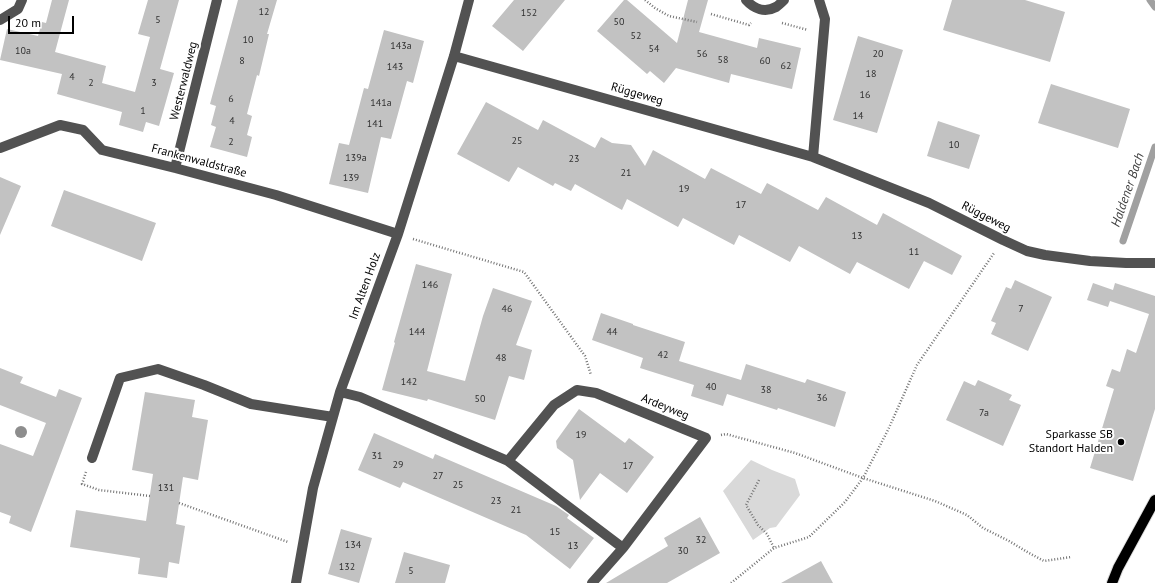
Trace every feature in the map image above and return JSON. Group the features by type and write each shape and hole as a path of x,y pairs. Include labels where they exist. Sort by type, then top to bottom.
{"main road":[{"path":"1112,583 1118,568 1155,500"}],"street":[{"path":"0,20 18,8 22,0"},
{"name":"Westerwaldweg","path":"175,168 217,0"},
{"name":"Im Alten Holz","path":"296,583 313,488 340,392 398,234 454,56 469,0"},
{"path":"746,0 754,7 764,10 777,7 784,0"},
{"path":"813,157 825,19 819,0"},
{"name":"Rüggeweg","path":"454,56 813,157 929,203 1028,251 1045,255 1090,261 1126,263 1155,262"},
{"name":"Frankenwaldstraße","path":"0,148 60,125 83,130 102,150 276,195 398,234"},
{"path":"92,458 120,378 158,369 204,385 251,404 333,417"},
{"name":"Ardeyweg","path":"508,461 554,405 577,390 596,393 706,438"},
{"path":"340,392 360,397 508,461 623,548"},
{"path":"592,583 623,548 706,438"}],"path":[{"path":"645,0 669,16 697,22"},
{"path":"398,234 524,272 586,356 596,393"},
{"path":"731,583 774,548 809,537 845,502 863,478 888,430 916,366 1003,240"},
{"path":"706,438 726,434 795,453 863,478 935,501 967,515 983,528 1044,561 1071,557"},
{"path":"92,458 82,484 99,490 150,496"},
{"path":"759,480 746,505 758,525 767,534 774,548"},
{"path":"179,503 302,548"}],"shaded area":[{"path":"751,460 795,479 800,495 776,527 770,528 753,540 723,491"}],"building":[{"path":"52,0 69,0 55,52 106,66 102,83 135,92 150,37 138,34 148,0 179,0 160,69 174,73 159,126 146,122 143,132 119,125 122,112 57,94 62,74 0,60 7,29 38,36 42,22 46,23"},
{"path":"238,0 277,0 267,34 269,34 259,76 257,75 247,114 252,116 247,135 252,137 247,157 210,147 216,127 211,125 216,106 210,104"},
{"path":"514,0 565,0 523,51 492,26"},
{"path":"624,0 627,0 677,43 688,0 708,0 699,32 757,48 759,38 801,48 792,89 731,74 729,83 676,68 664,83 650,71 647,74 597,31"},
{"path":"952,0 1025,0 1065,12 1050,62 943,30"},
{"path":"384,30 424,41 413,83 407,81 391,139 381,137 368,193 329,184 339,143 349,145 364,88 368,89"},
{"path":"858,36 903,50 877,133 833,120"},
{"path":"1051,84 1130,109 1118,148 1038,123"},
{"path":"486,102 538,130 543,120 595,148 601,137 612,143 631,145 645,166 653,150 705,179 711,168 761,194 767,183 818,210 826,197 877,225 883,213 962,256 952,275 924,261 909,289 857,262 850,274 799,246 790,262 739,235 734,245 683,218 678,227 627,199 622,210 575,184 571,191 555,183 553,186 518,167 509,182 457,154"},
{"path":"938,121 980,135 969,169 927,156"},
{"path":"0,177 21,186 0,235"},
{"path":"64,190 156,223 142,261 51,226"},
{"path":"416,264 452,274 427,371 465,381 483,316 493,288 532,301 516,345 532,350 524,380 509,376 495,420 428,399 427,401 382,390"},
{"path":"1015,280 1052,297 1028,351 991,334 996,323 991,321 1006,287 1011,289"},
{"path":"1093,283 1113,290 1115,283 1155,296 1155,409 1133,481 1090,468 1114,389 1106,386 1112,369 1120,372 1127,349 1136,353 1149,314 1110,301 1108,307 1087,300"},
{"path":"601,313 685,342 679,361 741,380 746,364 805,383 807,379 846,392 835,427 778,408 777,410 727,394 723,406 691,396 694,385 640,368 643,358 592,340"},
{"path":"0,368 23,377 20,383 56,397 59,389 82,398 31,532 9,523 11,516 0,512 0,444 33,456 46,423 0,405"},
{"path":"978,380 1012,395 1009,400 1021,405 1003,446 946,420 964,381 975,386"},
{"path":"145,392 195,400 192,417 208,420 198,480 183,477 176,524 185,526 179,564 169,562 167,578 138,574 140,558 70,547 76,510 146,521 153,474 132,470"},
{"path":"579,409 625,443 629,438 654,457 627,493 600,473 580,500 573,460 557,448 556,441"},
{"path":"374,433 433,459 435,454 556,506 569,515 567,518 594,538 570,569 526,535 403,482 400,488 358,470"},
{"path":"700,517 720,553 667,583 606,583 668,546 664,538"},
{"path":"341,529 372,538 359,583 328,574"},
{"path":"404,552 450,565 445,583 395,583"},
{"path":"821,561 833,583 781,583"}],"waterway":[{"name":"Haldener Bach","path":"1150,0 1155,7"},
{"name":"Haldener Bach","path":"1123,241 1155,147"}],"place":[{"name":"Sparkasse SB Standort Halden","path":"1121,442"}]}
